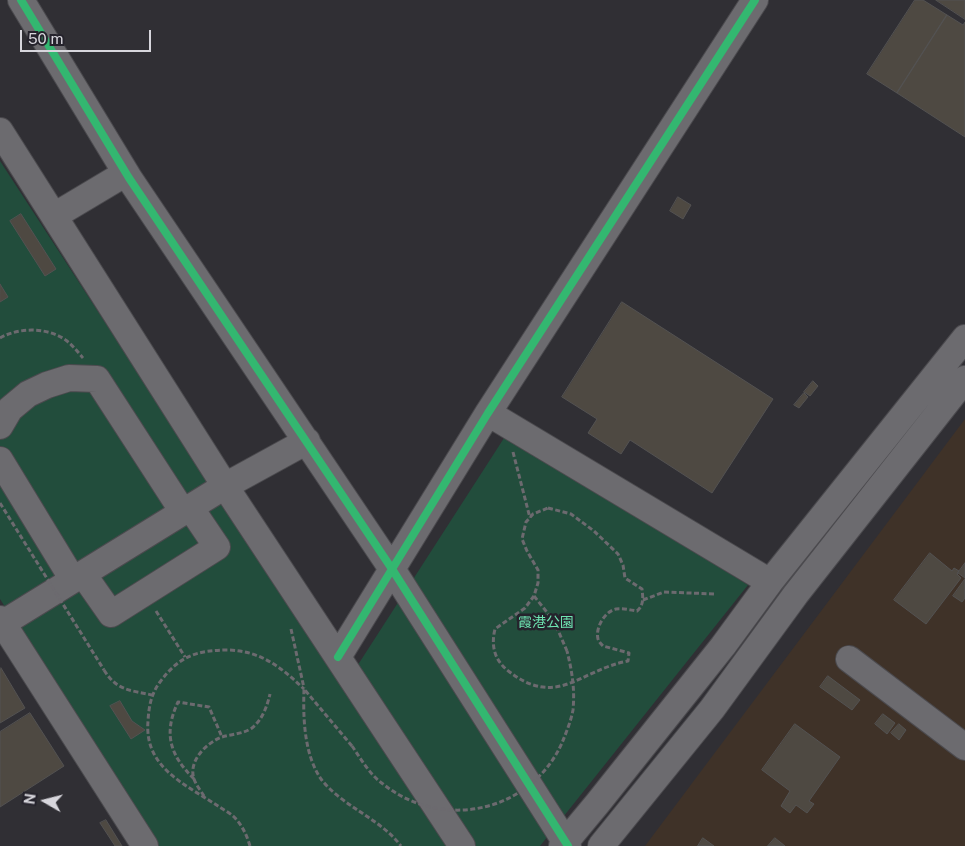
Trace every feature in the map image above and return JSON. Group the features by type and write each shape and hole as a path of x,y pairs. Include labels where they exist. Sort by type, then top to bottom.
{"street":[{"path":"20,0 126,173 392,569 565,845 723,646 770,582 965,338"},
{"path":"338,657 488,413 755,0"},
{"path":"0,130 226,486 462,846"},
{"path":"54,216 126,173"},
{"path":"0,426 10,409 28,394 69,378 97,379 187,510 217,547 111,614 78,577 0,460"},
{"path":"601,846 712,709 796,594 965,379"},
{"path":"488,413 770,582"},
{"path":"145,846 1,622 226,486 306,441"},
{"path":"849,658 965,747"}],"path":[{"path":"0,338 6,334 23,330 39,330 52,334 66,340 86,362 97,379"},
{"path":"513,451 530,518"},
{"path":"0,503 109,679 121,688 152,695"},
{"path":"548,508 571,514 594,531 618,554 625,578 642,589 643,600 641,607 636,611 614,609 606,615 600,626 598,638 603,646 629,653 628,660 598,670 561,687 547,689 517,678 501,665 494,654 492,641 495,629 526,608 534,596 538,583 538,570 522,539 526,522 530,518 533,514 548,508"},
{"path":"643,600 664,592 715,594"},
{"path":"250,846 246,833 235,818 176,780 160,765 151,745 147,728 149,706 152,695 172,667 185,657 208,650 231,650 264,658 281,668 304,689 381,783 410,802 442,810 462,812 494,804 526,787 550,765 558,750 572,712 573,675 567,651 554,621 534,596"},
{"path":"156,611 185,657"},
{"path":"289,624 304,689 303,715 307,738 312,760 321,779 336,795 378,824 400,846"},
{"path":"194,779 193,770 196,759 210,743 222,737 252,728 260,720 267,708 270,694"},
{"path":"204,797 194,779 178,760 172,747 170,723 178,702 209,707 222,737"}],"shaded area":[{"path":"965,419 965,846 645,846"}],"green space":[{"name":"霞港公園","path":"0,161 343,688 506,435 748,585 540,846 155,846 0,599"}],"building":[{"path":"915,0 923,0 947,15 897,93 867,74"},
{"path":"936,0 965,0 965,19"},
{"path":"947,15 963,25 965,22 965,137 897,93"},
{"path":"678,197 691,205 683,219 670,211"},
{"path":"21,214 56,269 45,276 10,221"},
{"path":"0,284 8,297 0,302"},
{"path":"622,302 773,399 712,493 630,440 621,454 588,433 597,419 562,397"},
{"path":"813,381 818,386 810,396 804,392"},
{"path":"804,393 808,397 799,408 794,405"},
{"path":"930,553 952,571 954,568 959,571 957,574 961,578 926,624 894,600"},
{"path":"965,563 965,578 958,573"},
{"path":"965,579 965,598 962,602 953,596"},
{"path":"0,669 25,708 0,723"},
{"path":"828,676 860,700 852,710 820,687"},
{"path":"120,701 132,721 145,730 131,739 110,706"},
{"path":"30,713 64,766 0,807 0,732"},
{"path":"883,714 895,723 887,734 875,724"},
{"path":"795,724 840,757 809,801 814,804 807,813 796,805 790,813 781,806 790,791 762,770"},
{"path":"899,724 906,730 899,740 891,733"},
{"path":"106,820 122,846 115,846 100,823"},
{"path":"703,838 714,846 698,846"},
{"path":"775,838 785,846 768,846"}],"cycle path":[{"path":"21,0 129,178 392,569 568,846"},
{"path":"338,657 488,413 755,0"}]}
